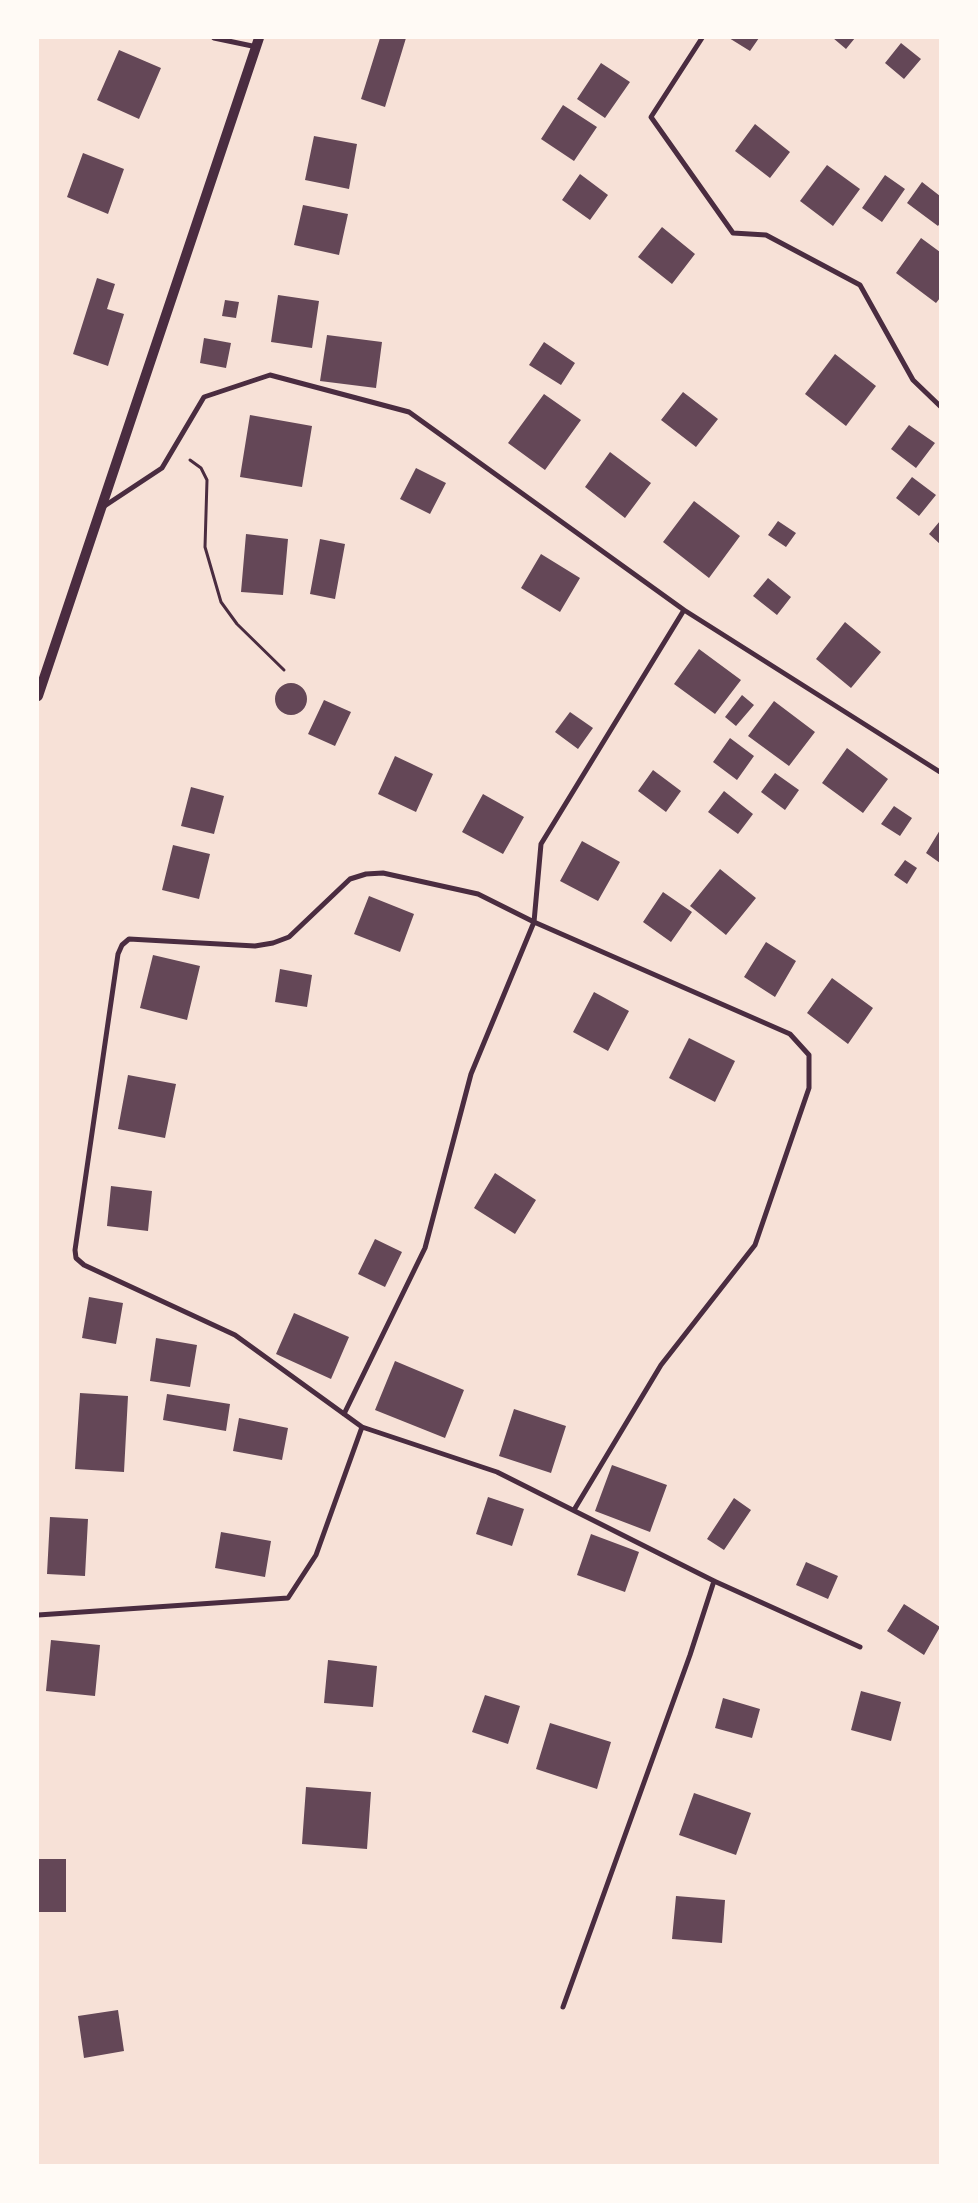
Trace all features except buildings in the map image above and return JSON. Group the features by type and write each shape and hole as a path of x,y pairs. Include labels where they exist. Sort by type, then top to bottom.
{"main road":[{"path":"38,696 258,42"}],"street":[{"path":"214,38 258,42"},
{"path":"702,38 651,117 733,233 766,234 860,285 912,380 940,406"},
{"path":"101,508 162,468 204,398 270,375 409,412 684,610 940,772"},
{"path":"344,1414 425,1248 471,1074 534,922 541,844 684,610"},
{"path":"574,1510 661,1365 755,1245 809,1088 809,1055 790,1034 534,922 478,894 383,873 374,873 350,879 289,937 274,943 254,946 129,939 122,945 118,954 75,1250 76,1258 84,1265 235,1335 362,1427 497,1472 714,1581 860,1647"},
{"path":"38,1615 288,1598 316,1555 362,1427"},
{"path":"563,2007 690,1655 714,1581"}],"path":[{"path":"174,448 201,468 207,480 204,547 222,602 236,624 284,670"}]}
